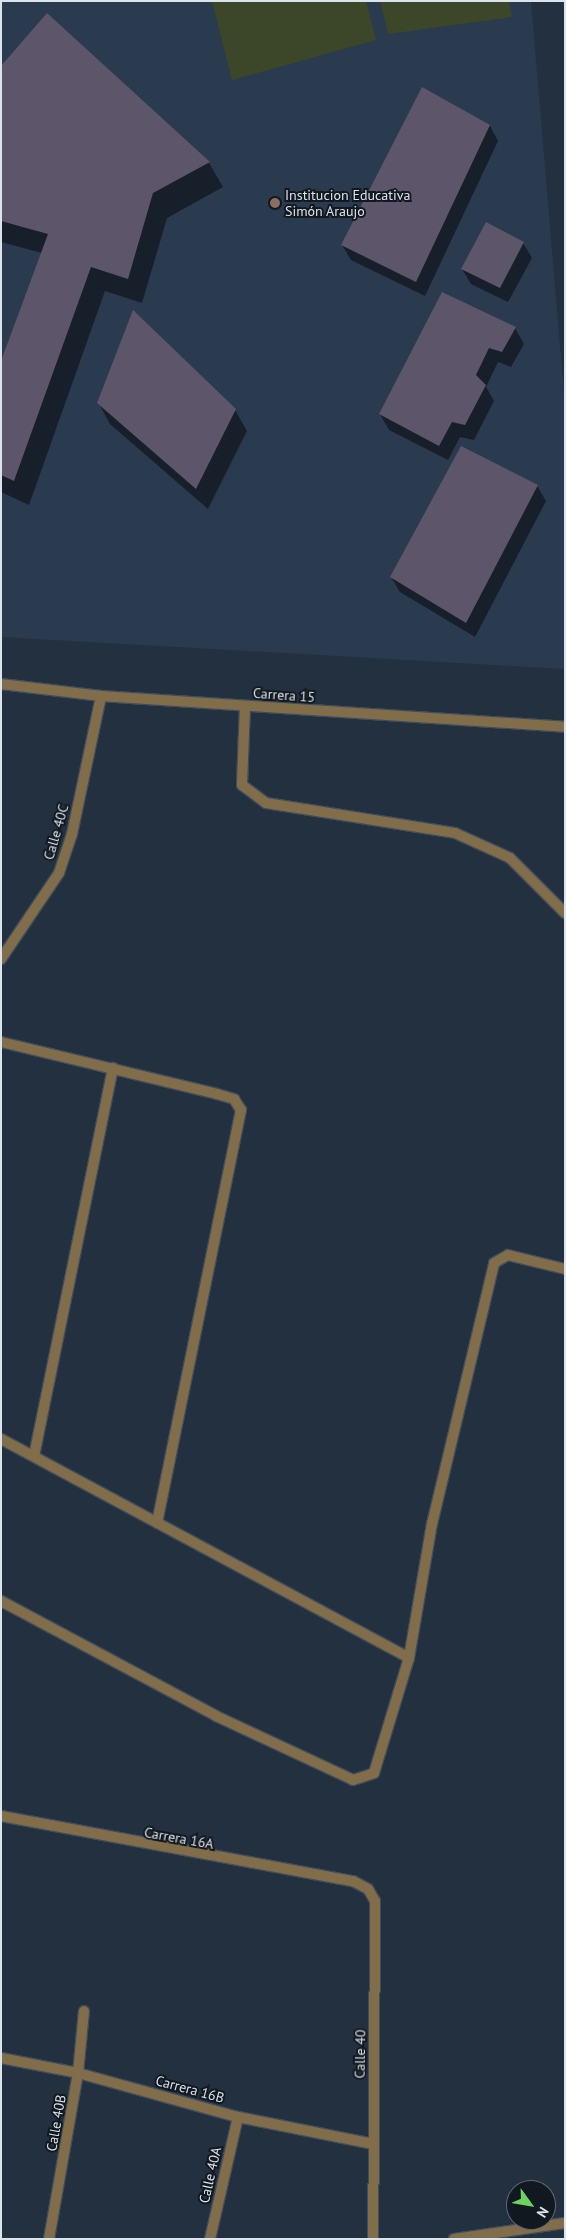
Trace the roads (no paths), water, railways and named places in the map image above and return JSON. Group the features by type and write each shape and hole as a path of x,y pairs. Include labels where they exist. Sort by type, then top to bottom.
{"street":[{"name":"Carrera 15","path":"1,684 101,696 565,727"},
{"name":"Calle 40C","path":"1,959 59,873 72,834 101,696"},
{"path":"245,706 242,785 266,803 455,833 510,858 565,913"},
{"path":"1,1042 234,1099 241,1110 157,1523"},
{"path":"34,1456 113,1068"},
{"path":"1,1601 216,1716 353,1780 374,1773 381,1762 409,1658 432,1524 494,1263 500,1256 565,1269"},
{"path":"1,1439 409,1658"},
{"name":"Carrera 16A","path":"1,1816 353,1881"},
{"name":"Calle 40","path":"353,1881 368,1888 375,1901 373,2239"},
{"name":"Calle 40B","path":"49,2239 78,2073 84,2011"},
{"name":"Carrera 16B","path":"1,2058 78,2073 238,2117 373,2144"},
{"name":"Calle 40A","path":"210,2239 238,2117"},
{"path":"454,2239 565,2223"}],"place":[{"name":"Institucion Educativa Simón Araujo","path":"275,203"}]}
